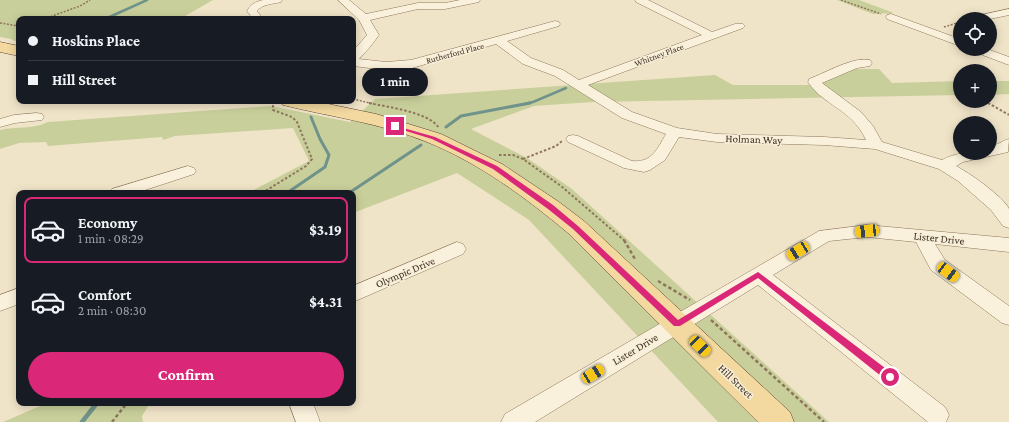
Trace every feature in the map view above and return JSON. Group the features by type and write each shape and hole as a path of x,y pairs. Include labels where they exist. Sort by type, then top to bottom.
{"main road":[{"path":"0,47 16,50"},
{"name":"Hill Street","path":"304,104 370,118 434,138 495,168 576,227 779,422"}],"street":[{"path":"256,16 252,11 254,7 259,4 276,0"},
{"path":"343,0 364,18 373,35 356,55"},
{"path":"364,18 418,6 445,6 475,0"},
{"path":"640,0 712,36"},
{"path":"997,13 1009,12"},
{"path":"891,18 953,40"},
{"name":"Rutherford Place","path":"356,62 386,66 412,64 555,24"},
{"name":"Whitney Place","path":"579,84 739,26"},
{"name":"Holman Way","path":"498,41 527,60 560,73 579,84 600,100 627,115 674,132 718,138 824,141 876,145 944,166 969,182 997,206 1009,222"},
{"path":"995,56 1009,61"},
{"path":"866,63 854,65 814,82 822,91 864,122 876,145"},
{"path":"0,122 14,118 37,117"},
{"path":"573,140 629,165 644,167 660,156 674,132"},
{"path":"997,150 1003,149 1009,143"},
{"path":"944,166 954,160"},
{"path":"130,190 188,171"},
{"name":"Lister Drive","path":"513,422 825,235 867,231 1009,245"},
{"path":"922,237 938,265 1009,316"},
{"name":"Olympic Drive","path":"356,293 458,249"},
{"path":"758,274 937,415"},
{"path":"0,302 16,297"},
{"path":"302,406 308,422"}],"path":[{"path":"52,16 80,6 90,0"},
{"path":"841,0 891,18"},
{"path":"0,23 16,26"},
{"path":"940,29 953,24"},
{"path":"267,190 306,166 312,159 297,122 292,117 273,110 273,106 284,104"},
{"path":"997,108 1009,115"},
{"path":"523,159 556,146 560,142 573,140"},
{"path":"700,310 824,422"},
{"path":"112,422 125,406"}],"green space":[{"path":"0,0 213,0 185,16 16,16 16,42 0,37"},
{"path":"837,0 859,0 894,13 873,14"},
{"path":"855,69 879,69 892,83 953,81 953,95 593,102 534,106 471,129 527,158 572,189 829,422 718,422 529,220 457,173 356,212 356,190 254,190 309,161 293,128 175,136 163,140 162,137 48,146 46,142 19,143 0,149 0,130 36,126 48,122 271,106 350,122 375,99 715,75 733,85 822,85 821,82"},
{"path":"997,81 1009,81 1009,94 997,95"},
{"path":"40,406 148,406 142,416 143,422 3,422"}],"waterway":[{"path":"112,16 147,0"},
{"path":"526,104 566,88"},
{"path":"526,104 530,103"},
{"path":"446,127 461,116 526,104"},
{"path":"291,190 325,167 329,155 320,139 311,117"},
{"path":"354,190 421,145"},
{"path":"82,422 95,406"}],"route":[{"path":"395,126 434,138 495,168 576,227 677,324 758,274 890,377"}]}
